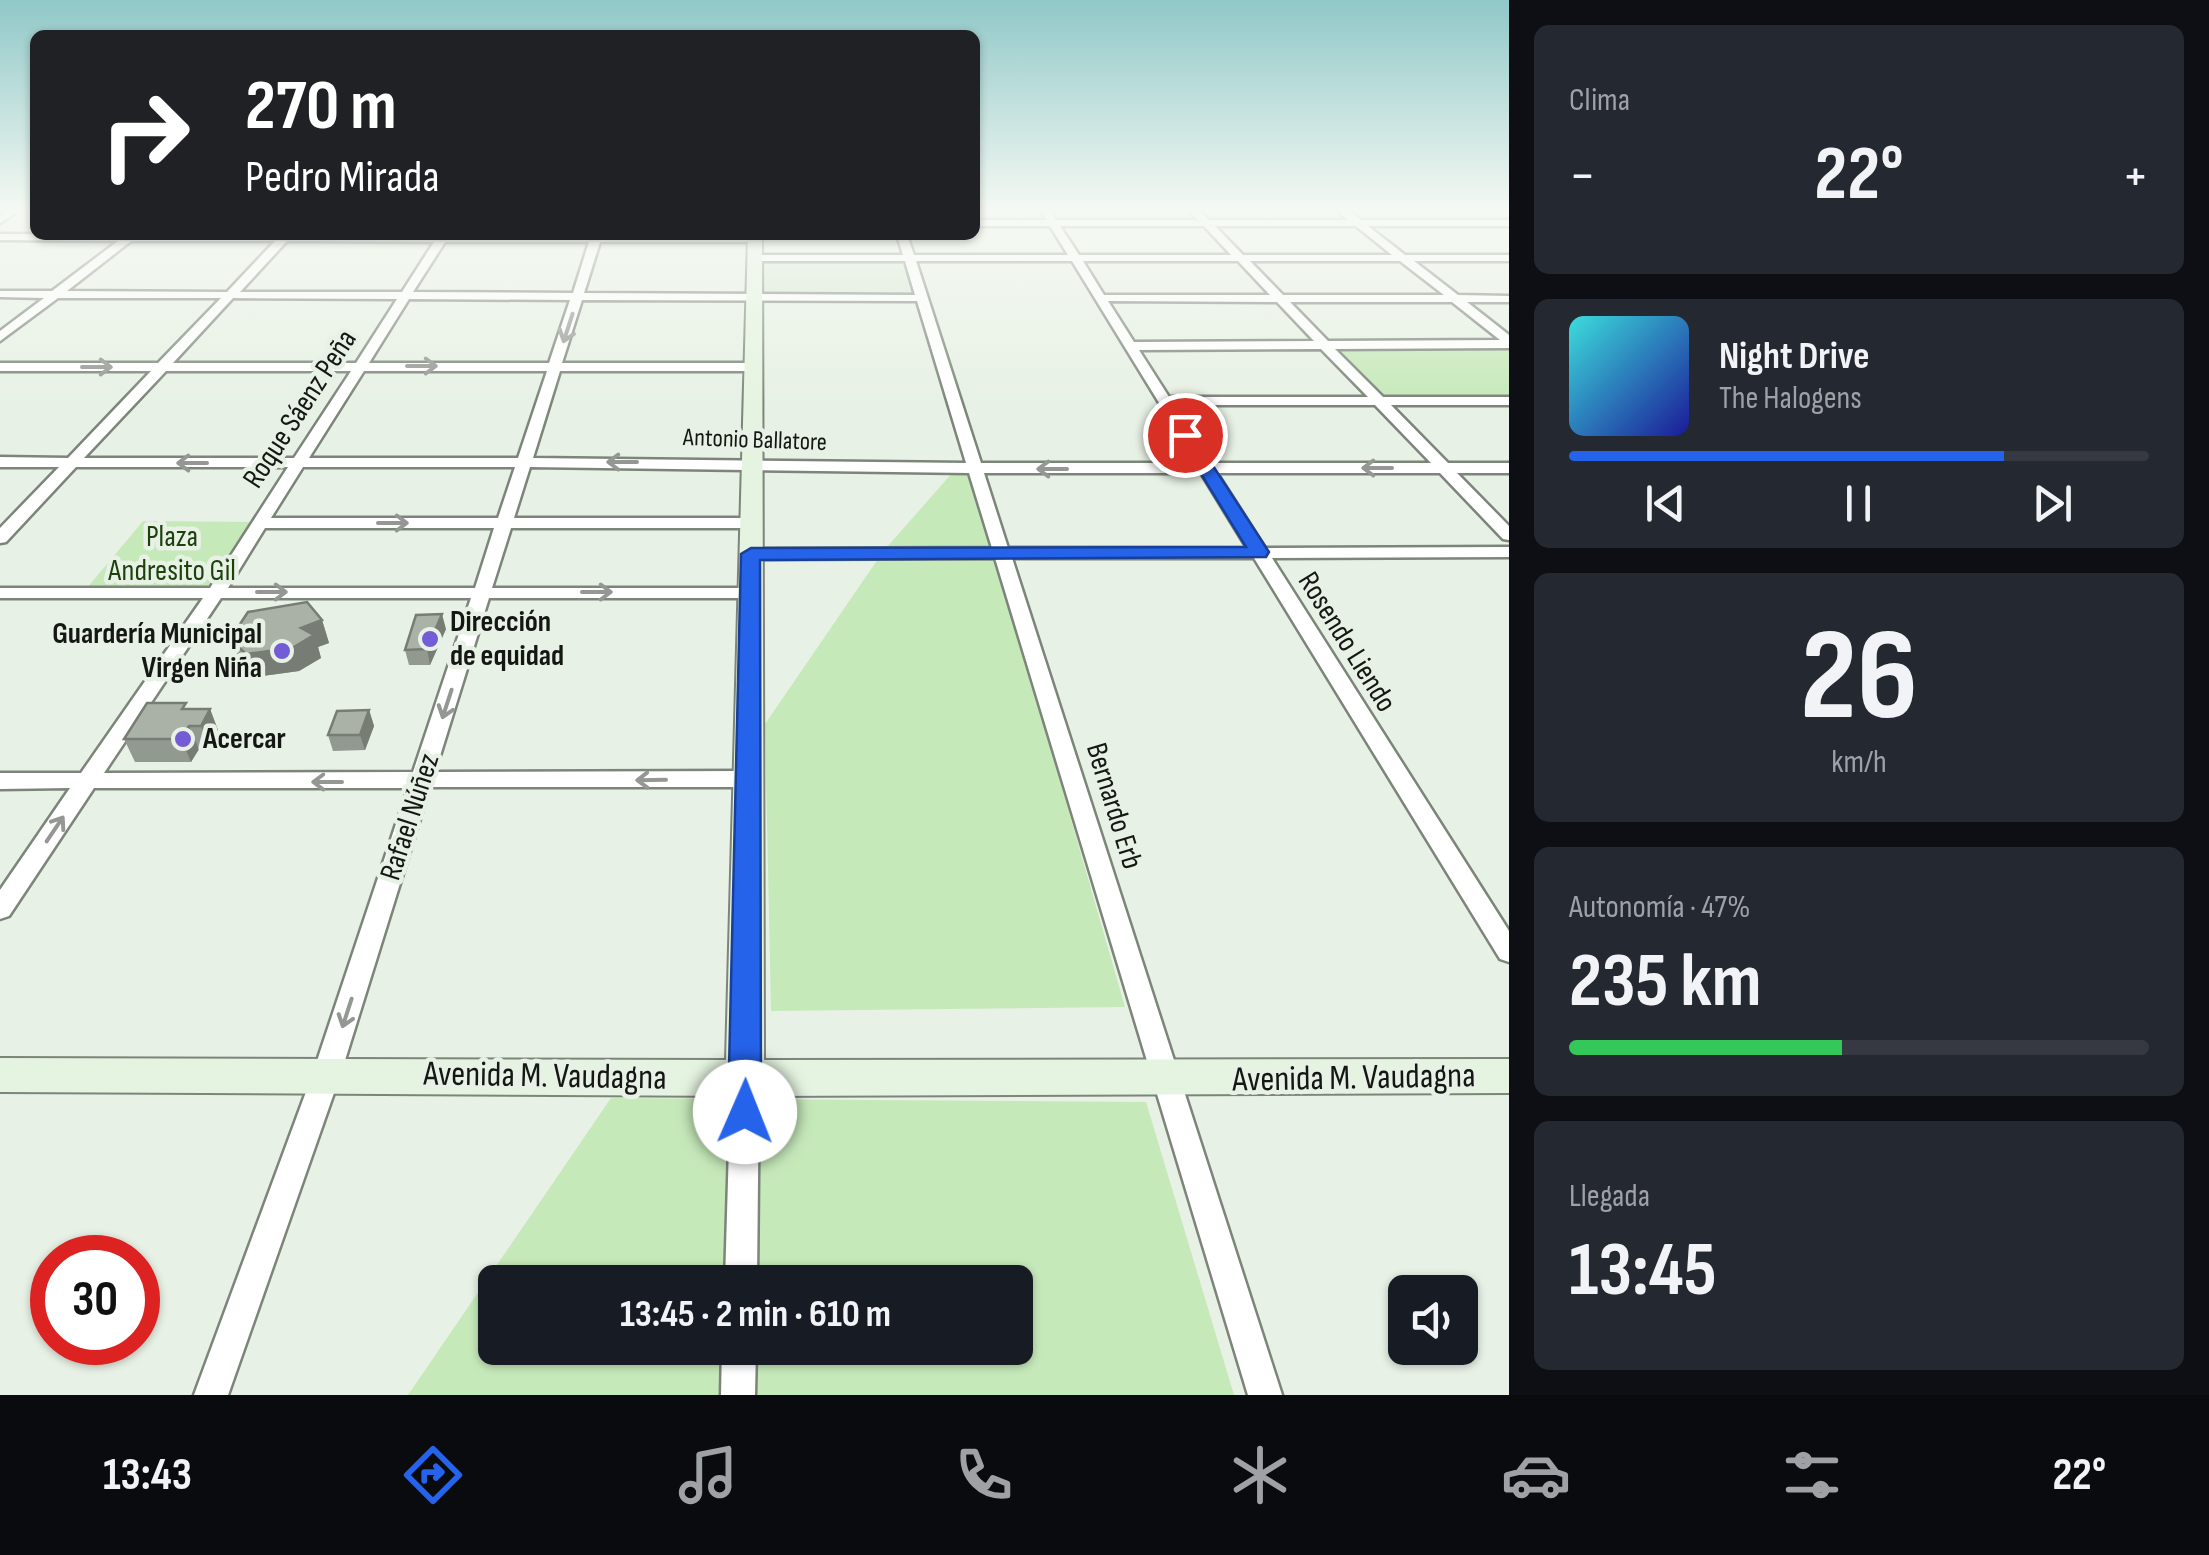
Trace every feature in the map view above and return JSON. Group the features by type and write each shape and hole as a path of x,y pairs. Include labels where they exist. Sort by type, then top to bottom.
{"main road":[{"path":"746,1078 753,273"},
{"name":"Avenida M. Vaudagna","path":"0,1076 327,1073 1168,1082 1509,1076"}],"street":[{"path":"0,337 82,273"},
{"path":"0,538 251,273"},
{"name":"Roque Sáenz Peña","path":"0,909 216,592 420,273"},
{"name":"Rafael Núñez","path":"211,1395 327,1073 585,273"},
{"name":"Bernardo Erb","path":"914,273 1265,1395"},
{"name":"Rosendo Liendo","path":"1086,273 1509,952"},
{"path":"1256,273 1509,535"},
{"path":"1422,273 1509,343"},
{"path":"0,294 922,298"},
{"path":"1103,298 1509,299"},
{"path":"1130,346 1509,343"},
{"path":"0,366 751,367"},
{"path":"1164,401 1509,401"},
{"name":"Antonio Ballatore","path":"0,462 525,462 977,469 1509,468"},
{"path":"260,523 750,523"},
{"path":"751,554 1509,552"},
{"path":"0,593 751,593"},
{"path":"0,780 749,779"},
{"path":"740,1265 746,1078"},
{"path":"738,1395 739,1365"}],"shaded area":[{"path":"762,273 910,273 917,296 761,295"}],"green space":[{"path":"1509,345 1509,400 1382,400 1328,346"},
{"path":"953,472 970,472 993,548 887,547"},
{"name":"Plaza Andresito Gil","path":"143,521 257,522 214,587 87,588"},
{"path":"878,559 996,559 1125,1007 771,1011 765,724"},
{"path":"611,1098 1146,1102 1234,1395 408,1395 478,1293 478,1365 1033,1365 1033,1265 497,1265"}],"building":[{"path":"307,602 322,620 301,628 314,635 292,648 246,654 230,639 248,612"},
{"path":"442,614 427,649 405,650 416,615"},
{"path":"147,703 186,703 182,709 210,709 201,726 189,726 181,739 124,739"},
{"path":"369,710 360,735 328,735 337,711"}],"place":[{"name":"Dirección de equidad","path":"430,639"},
{"name":"Guardería Municipal Virgen Niña","path":"282,651"},
{"name":"Acercar","path":"183,739"}],"route":[{"path":"745,1112 751,554 1259,552 1185,435"}]}
